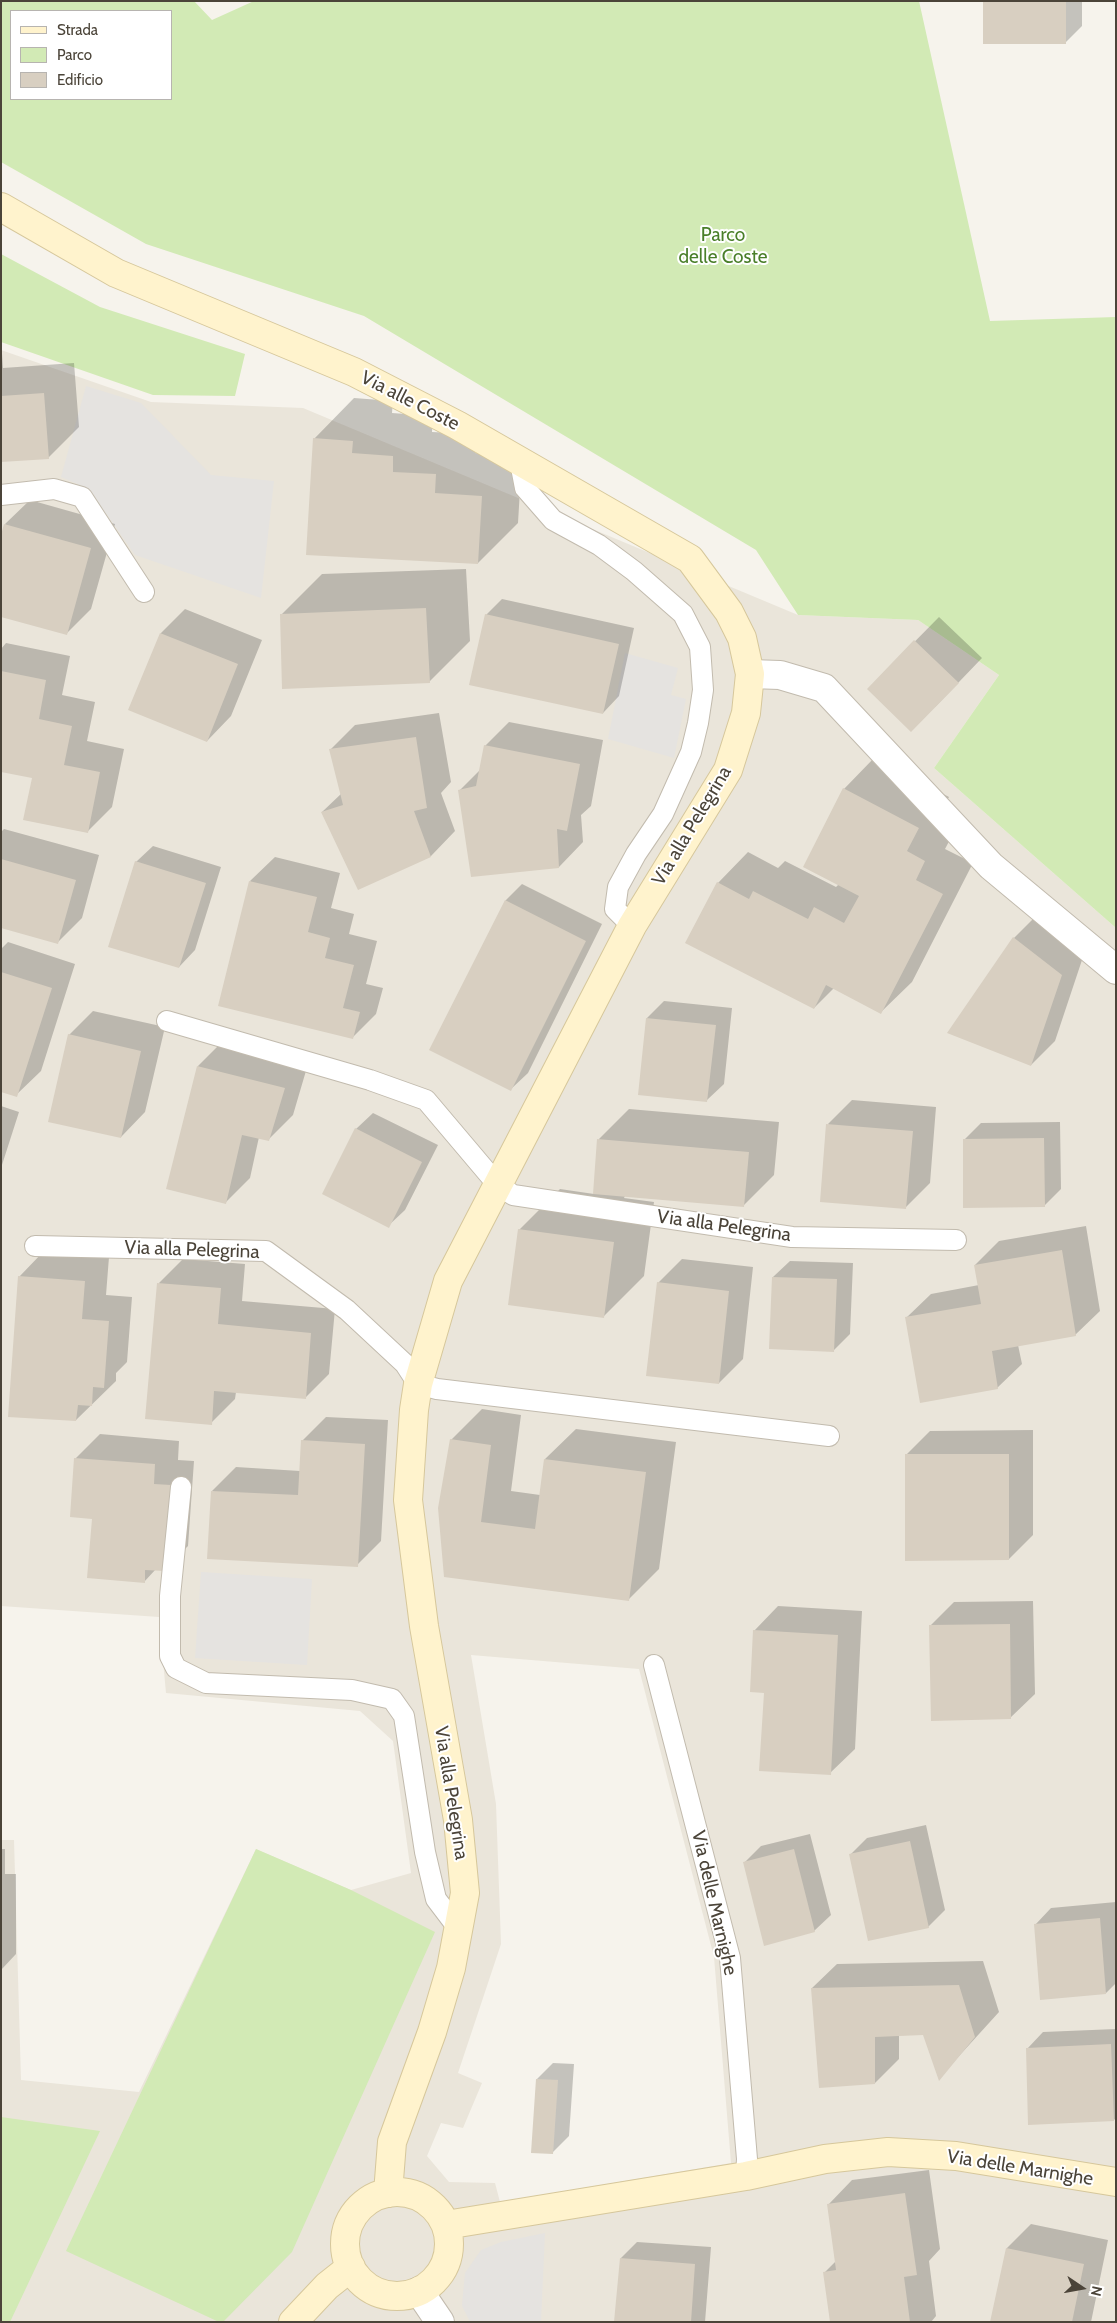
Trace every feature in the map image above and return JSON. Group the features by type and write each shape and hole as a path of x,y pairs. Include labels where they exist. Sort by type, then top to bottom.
{"street":[{"name":"Via alle Coste","path":"1,207 116,273 354,372 457,425 690,559 729,612 742,638 750,674"},
{"name":"Via alla Pelegrina","path":"388,2193 392,2142 432,2032 451,1968 465,1893 458,1820 424,1626 408,1500 414,1410 418,1384 448,1281 632,926 728,770 746,713 750,674"},
{"path":"750,674 780,675 824,688 991,866 1116,970"},
{"name":"Via delle Marnighe","path":"446,2225 746,2176 825,2158 888,2152 956,2156 1116,2182"},
{"path":"405,2192 422,2198 437,2209 446,2225 448,2248 442,2270 432,2282 419,2291 404,2296 388,2295 372,2289 360,2280 351,2267 346,2252 346,2236 351,2221 360,2208 373,2198 388,2193 405,2192"},
{"path":"293,2322 327,2286 351,2267"},
{"path":"419,2291 440,2322"}],"lane":[{"path":"520,462 525,488 553,520 599,545 634,571 683,614 700,646 703,690 691,752 663,814 618,887 615,909 632,926"},
{"path":"1,495 54,489 82,497 144,592"},
{"name":"Via alla Pelegrina","path":"167,1021 370,1080 426,1100 497,1184 513,1195 792,1237 956,1240"},
{"name":"Via alla Pelegrina","path":"35,1246 266,1251 347,1310 405,1364 418,1384"},
{"path":"418,1384 437,1389 829,1436"},
{"path":"182,1487 170,1596 170,1656 176,1668 206,1683 352,1690 392,1699 404,1716 425,1852 436,1900 458,1928"},
{"name":"Via delle Marnighe","path":"654,1665 730,1958 747,2158 746,2176"}],"shaded area":[{"path":"1,350 151,402 303,408 798,615 918,620 999,675 934,768 1116,928 1116,2322 1,2322 1,1840 14,1840 21,2080 139,2092 256,1849 351,1890 411,1873 393,1741 360,1711 166,1693 159,1617 1,1606","holes":["471,1655 639,1669 714,1957 731,2163 500,2202 495,2183 449,2182 427,2156 441,2123 463,2128 482,2083 458,2073 501,1944 496,1804"]},
{"path":"86,386 141,403 211,475 274,481 261,598 135,555 89,489 61,477"},
{"path":"625,653 678,668 671,695 686,699 674,758 608,739"},
{"path":"201,1572 312,1579 307,1665 195,1658"},
{"path":"545,2233 541,2322 470,2322 462,2306 465,2273 481,2250 501,2242"}],"green space":[{"name":"Parco delle Coste","path":"1,1 194,1 212,20 254,1 919,1 990,321 1116,317 1116,928 934,768 999,675 918,620 798,615 756,550 364,316 146,244 1,162"},
{"path":"1,254 100,307 245,354 235,396 153,395 1,342"},
{"path":"256,1849 351,1890 435,1932 292,2252 223,2322 219,2322 66,2251"},
{"path":"1,2117 100,2131 10,2322 1,2322"}],"building":[{"path":"983,1 1066,1 1066,44 983,44"},
{"path":"44,393 49,459 1,462 1,396"},
{"path":"313,438 353,441 352,453 393,456 393,472 436,474 435,493 482,496 478,564 306,555"},
{"path":"4,524 91,548 67,635 1,617 1,535"},
{"path":"426,608 430,683 282,689 280,614"},
{"path":"485,614 619,644 603,714 469,685"},
{"path":"160,633 238,664 207,742 128,710"},
{"path":"914,640 959,683 911,732 867,689"},
{"path":"1,671 46,680 39,719 72,726 64,765 100,772 88,833 23,820 32,778 1,772"},
{"path":"416,737 427,808 414,811 431,857 358,890 321,812 343,805 329,749"},
{"path":"484,745 580,764 567,831 557,829 559,868 471,877 458,790 476,786"},
{"path":"843,788 919,828 907,851 925,861 916,880 943,894 881,1014 826,985 814,1009 685,943 717,882 749,899 753,891 808,919 814,907 844,923 859,896 803,867"},
{"path":"1,859 76,880 58,944 1,928"},
{"path":"135,861 206,883 179,968 108,947"},
{"path":"249,881 317,897 308,932 330,938 325,958 354,965 343,1008 360,1012 353,1039 218,1006"},
{"path":"505,900 586,941 511,1091 429,1050"},
{"path":"1013,937 1062,975 1031,1066 947,1033"},
{"path":"1,972 52,988 17,1097 1,1092"},
{"path":"646,1018 716,1025 707,1102 638,1095"},
{"path":"68,1034 141,1051 121,1138 48,1122"},
{"path":"197,1066 285,1088 269,1141 242,1135 226,1204 166,1189"},
{"path":"826,1124 913,1131 906,1209 820,1202"},
{"path":"355,1128 422,1162 389,1228 322,1194"},
{"path":"1044,1138 1045,1207 963,1208 963,1139"},
{"path":"597,1139 749,1152 744,1207 593,1194"},
{"path":"518,1229 614,1242 604,1318 508,1305"},
{"path":"1062,1250 1076,1336 992,1351 998,1389 920,1403 905,1317 981,1304 974,1265"},
{"path":"18,1276 85,1281 82,1319 109,1321 104,1388 93,1387 92,1406 78,1405 76,1421 8,1417"},
{"path":"772,1277 837,1279 834,1352 769,1349"},
{"path":"657,1282 729,1291 719,1384 646,1376"},
{"path":"157,1283 221,1288 218,1324 311,1333 306,1399 214,1391 212,1425 145,1419"},
{"path":"450,1439 491,1445 481,1522 535,1529 544,1459 646,1472 629,1601 444,1577 438,1508"},
{"path":"301,1440 365,1444 358,1567 207,1559 211,1491 298,1495"},
{"path":"905,1454 1009,1454 1009,1560 905,1561"},
{"path":"74,1458 155,1464 154,1484 171,1485 164,1571 145,1570 145,1583 87,1578 92,1519 70,1517"},
{"path":"1010,1624 1011,1719 931,1721 929,1625"},
{"path":"753,1630 838,1635 831,1775 759,1771 764,1693 750,1692"},
{"path":"910,1841 929,1928 868,1941 849,1854"},
{"path":"794,1849 815,1932 764,1946 743,1862"},
{"path":"1100,1918 1106,1994 1040,2000 1034,1924"},
{"path":"959,1985 975,2037 939,2081 923,2035 875,2037 875,2084 819,2088 811,1988"},
{"path":"1111,2044 1114,2121 1028,2125 1026,2048"},
{"path":"536,2079 558,2080 553,2154 531,2153"},
{"path":"905,2193 917,2275 904,2277 910,2322 830,2322 823,2272 836,2270 827,2204"},
{"path":"1006,2248 1084,2264 1072,2322 990,2322"},
{"path":"620,2258 695,2264 691,2322 614,2322"}]}
